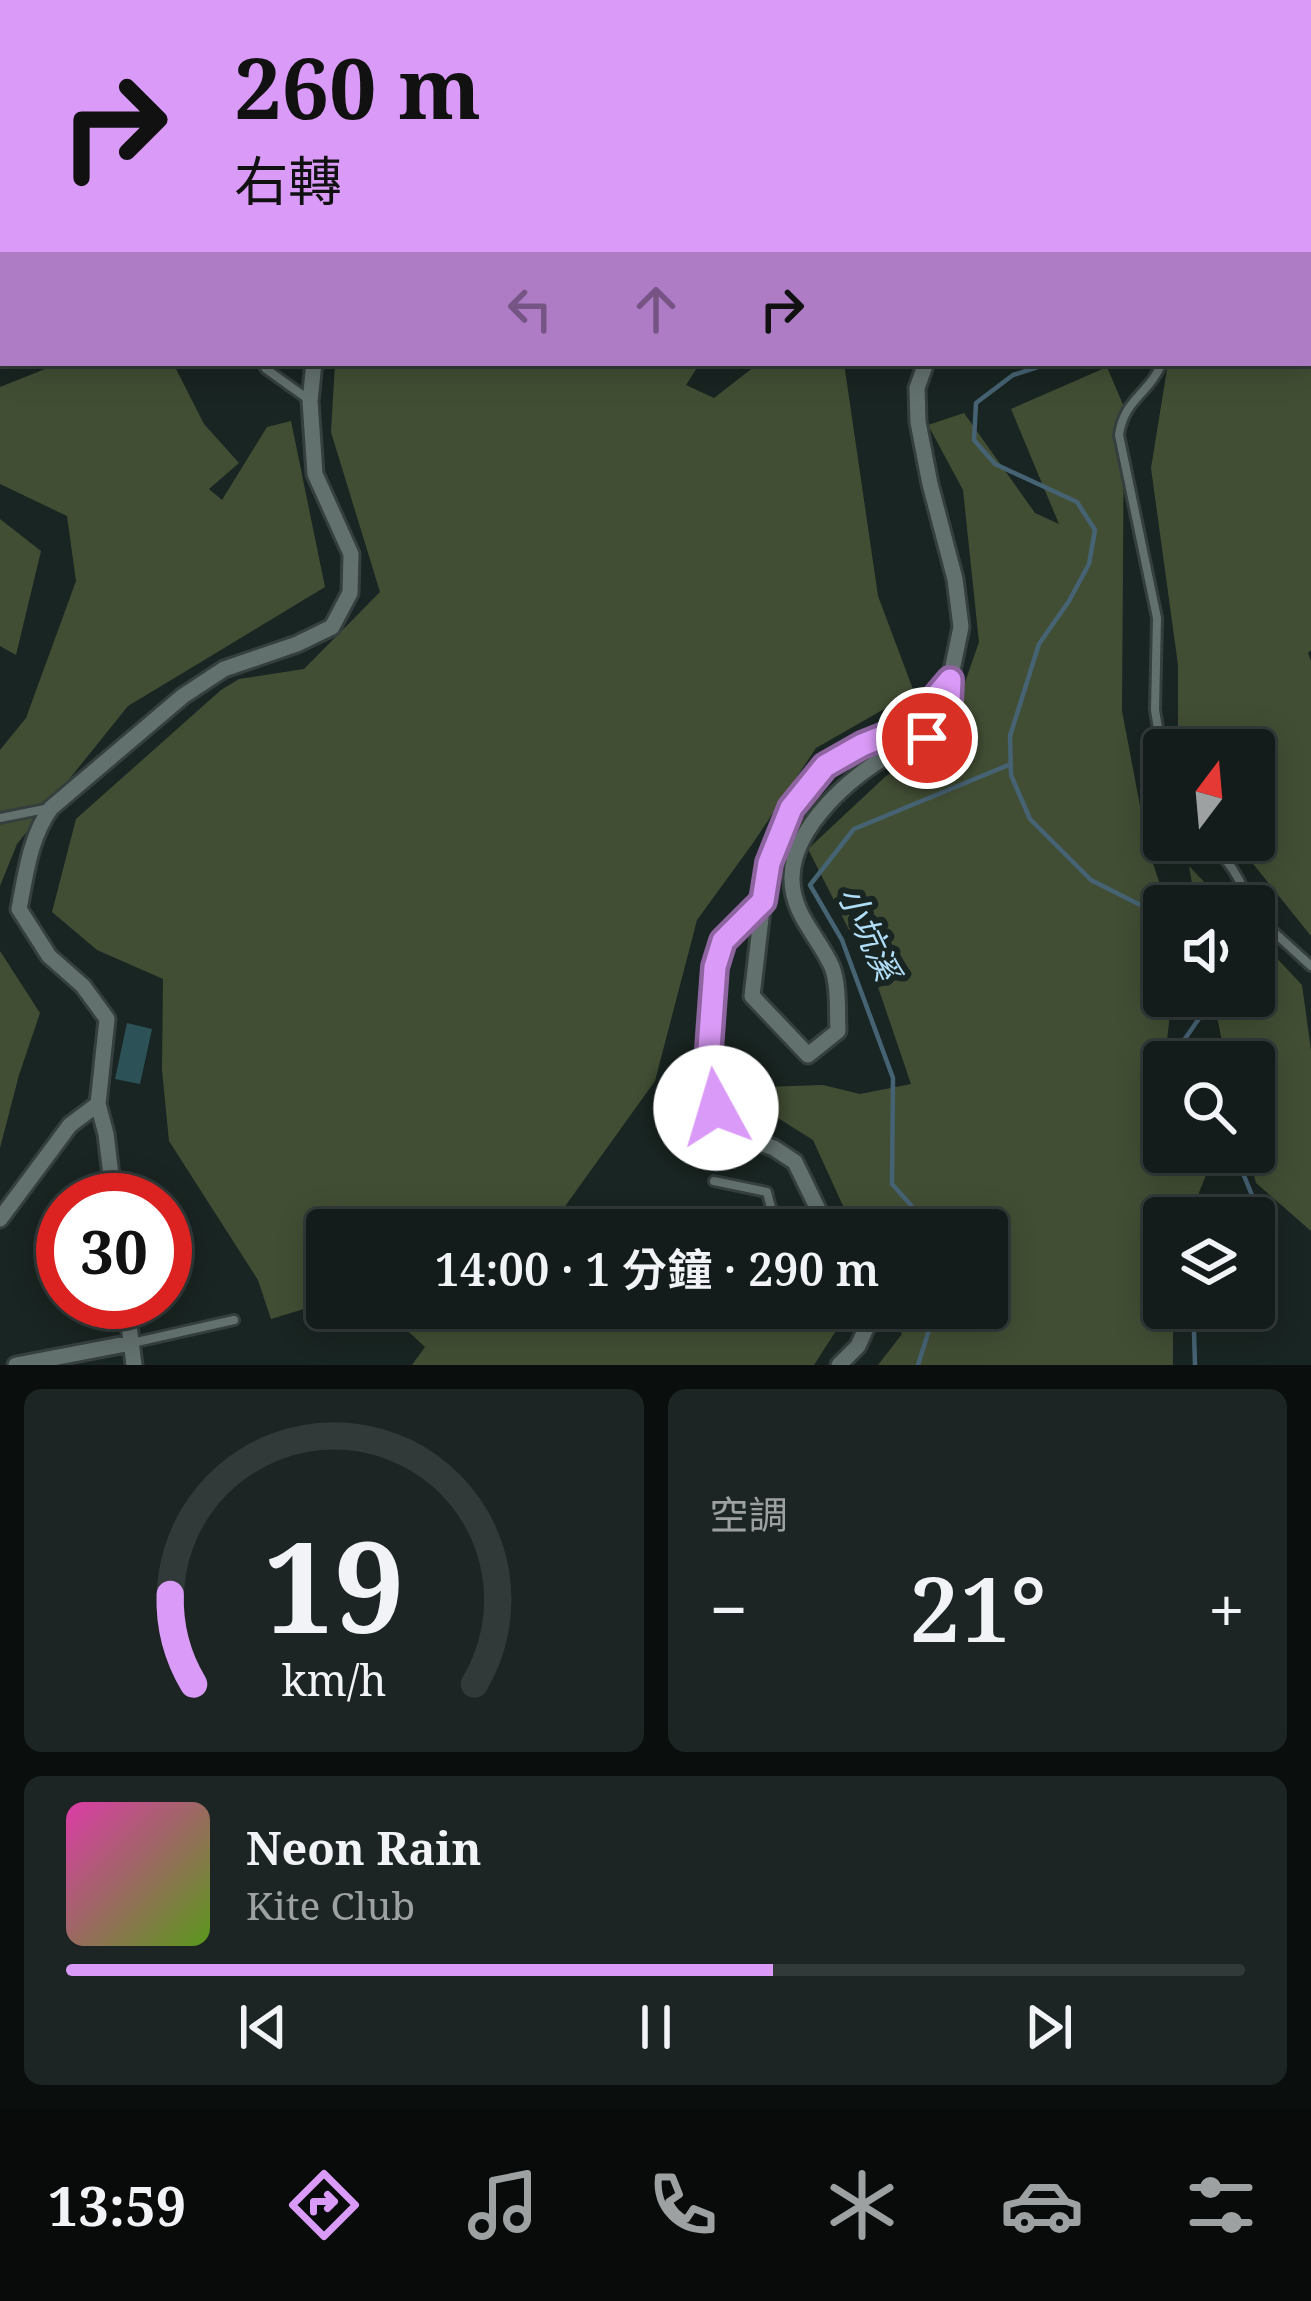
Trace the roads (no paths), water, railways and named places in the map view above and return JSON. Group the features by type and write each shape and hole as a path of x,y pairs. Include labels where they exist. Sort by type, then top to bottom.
{"street":[{"path":"111,1173 98,1104 106,1019 83,986 49,956 19,909 28,862 39,825 51,808 183,696 224,669 332,627 350,592 351,554 315,474 310,400 314,366"},
{"path":"925,366 917,388 918,422 955,579 961,627 949,701 927,738 890,754 840,789 800,845 791,875 797,911 820,942 835,974 838,1031 808,1054 752,996 769,863 791,808 825,766 912,725 950,680"},
{"path":"763,901 723,941 715,967 707,1077 716,1108 735,1133 795,1162 817,1209"},
{"path":"0,1219 70,1125 98,1104"},
{"path":"129,1329 134,1365"},
{"path":"838,1365 858,1346 866,1329"},
{"path":"16,1365 60,1361 131,1343"}],"lane":[{"path":"264,366 310,400"},
{"path":"1158,729 1157,618 1118,435 1121,416 1161,366"},
{"path":"0,818 51,808"},
{"path":"1275,933 1311,966"},
{"path":"714,1181 767,1192 771,1209"},
{"path":"131,1343 234,1320"}],"waterway":[{"name":"小坑溪","path":"1041,366 1013,375 976,403 974,440 995,464 1077,502 1095,530 1089,564 1039,644 1010,736 1011,775 1030,819 1091,880 1143,906"},
{"name":"小坑溪","path":"914,1209 892,1184 893,1078 842,940 810,885 854,829 1011,764"},
{"name":"小坑溪","path":"1183,1041 1200,1017"},
{"name":"小坑溪","path":"1243,1173 1253,1197"},
{"name":"小坑溪","path":"918,1365 929,1329"},
{"name":"小坑溪","path":"1195,1329 1195,1365"}]}
